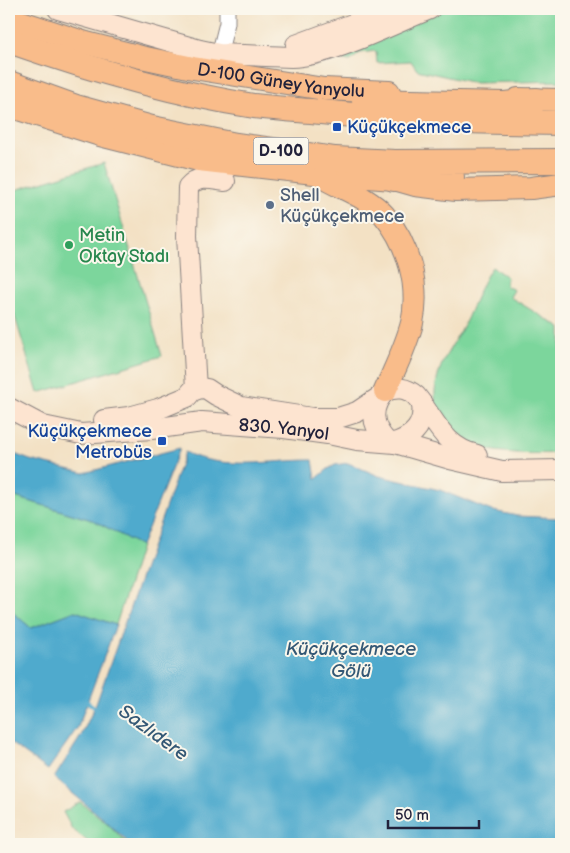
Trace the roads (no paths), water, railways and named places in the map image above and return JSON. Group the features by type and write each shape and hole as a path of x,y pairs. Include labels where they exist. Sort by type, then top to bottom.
{"highway":[{"name":"D-100","path":"9,41 83,66 134,80 256,106 395,119 561,123"},
{"name":"D-100","path":"9,83 76,107 152,128 236,145 335,159 395,162 561,161"},
{"path":"256,106 284,99 505,104 537,100"},
{"path":"394,179 561,172"}],"main road":[{"path":"58,9 209,52 240,56 291,57 299,57 340,46 430,9"},
{"path":"110,9 193,36 222,43 276,47 298,45 393,9"},
{"name":"D-100 Güney Yanyolu","path":"9,18 86,43 141,57 258,79 324,89 561,100"},
{"path":"9,106 100,135 200,160 314,173 394,179 415,185 456,190 531,188 561,184"},
{"path":"314,173 362,198 383,215 398,237 411,266 415,292 411,324 383,394 374,409 374,417 380,435 390,442 409,436 420,426 423,420 422,404"},
{"path":"216,395 218,405 212,418 202,422 188,415 185,404 191,393 186,236 188,187 192,182 200,178 224,181"},
{"path":"383,394 396,388 406,390 416,396 444,437 457,448 487,458 524,463 561,462"},
{"name":"830. Yanyol","path":"191,393 207,389 241,407 312,418 338,418 357,412 383,394"},
{"path":"9,394 34,410 61,419 92,421 129,417 158,409 191,393"},
{"name":"830. Yanyol","path":"9,408 43,426 81,434 152,429 202,422 284,428 358,440 390,442 502,471 561,470"}],"street":[{"path":"222,43 227,23 227,9"}],"water":[{"path":"180,448 141,546 95,521 9,495 9,452 30,460 84,473"},
{"name":"Küçükçekmece Gölü","path":"185,452 199,458 231,463 313,460 316,479 335,465 348,463 379,476 440,490 489,510 517,516 561,518 561,844 130,844 106,821 54,778 81,736 96,704"},
{"path":"9,609 31,628 75,611 116,625 78,727 48,770 9,742"}],"waterway":[{"name":"Sazlıdere","path":"85,700 98,710"}],"place":[{"name":"Küçükçekmece","path":"337,127"},
{"name":"Shell Küçükçekmece","path":"270,205"},
{"name":"Metin Oktay Stadı","path":"69,245"},
{"name":"Küçükçekmece Metrobüs","path":"162,441"}]}
